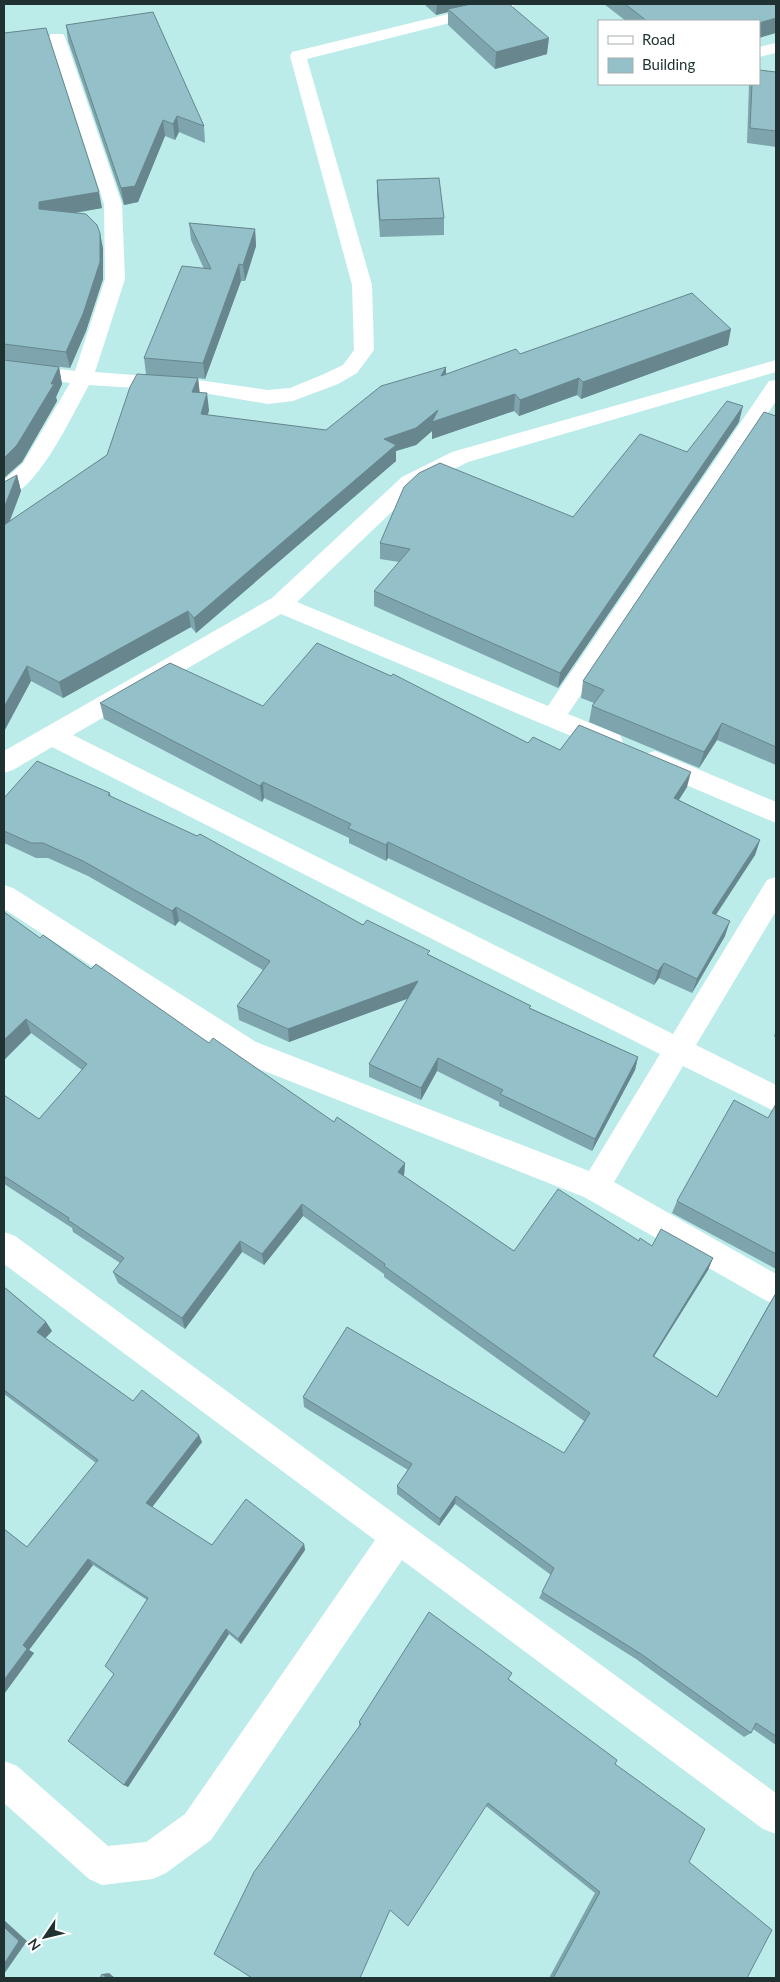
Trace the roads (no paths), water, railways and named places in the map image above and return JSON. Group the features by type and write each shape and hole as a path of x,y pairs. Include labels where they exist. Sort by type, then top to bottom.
{"street":[{"path":"4,368 83,378 198,386 268,397 293,394 331,379 350,369 364,350 362,284 298,56 506,4"},
{"path":"4,492 31,468 83,378 115,280 113,204 58,37"},
{"path":"760,52 776,48"},
{"path":"4,763 280,604 410,482 460,457 776,366"},
{"path":"553,717 773,395"},
{"path":"280,604 776,812"},
{"path":"52,736 776,1099"},
{"path":"595,1187 776,888"},
{"path":"4,896 246,1051 595,1187 776,1290"},
{"path":"4,1246 776,1816"},
{"path":"4,1779 102,1866 153,1860 198,1827 398,1536"}]}
